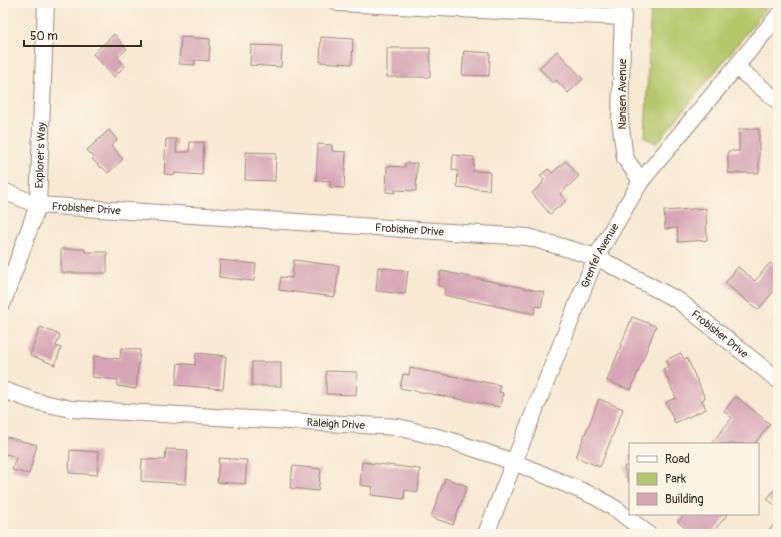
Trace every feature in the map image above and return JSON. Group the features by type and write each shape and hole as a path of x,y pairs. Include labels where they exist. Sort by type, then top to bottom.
{"street":[{"name":"Explorer's Way","path":"3,302 38,205 46,3"},
{"path":"338,3 623,10"},
{"name":"Nansen Avenue","path":"623,10 620,120 625,158 641,181"},
{"name":"Grenfel Avenue","path":"486,534 596,257 641,181 778,16"},
{"path":"736,68 778,101"},
{"name":"Frobisher Drive","path":"3,191 38,205 528,237 596,257 679,301 778,380"},
{"name":"Raleigh Drive","path":"3,390 34,401 71,409 398,428 449,440 514,462 596,496 616,509 648,534"}],"green space":[{"path":"651,3 771,3 657,143 645,138"}],"building":[{"path":"114,34 127,49 118,57 125,66 114,77 93,54"},
{"path":"181,37 210,39 209,61 195,60 195,65 179,64"},
{"path":"321,37 353,39 352,64 320,62"},
{"path":"251,45 282,46 281,67 250,65"},
{"path":"387,48 430,48 430,77 387,77"},
{"path":"464,51 490,53 489,76 462,75"},
{"path":"557,51 583,79 568,93 556,80 553,83 539,68"},
{"path":"739,129 759,129 759,173 728,173 728,151 739,151"},
{"path":"109,130 117,140 111,146 123,159 108,173 92,159 94,157 87,150"},
{"path":"166,139 177,139 176,152 189,152 190,142 204,142 202,175 175,173 175,175 164,174"},
{"path":"318,144 332,145 332,151 346,152 344,188 330,187 330,181 316,180"},
{"path":"246,152 276,153 275,181 245,180"},
{"path":"453,155 474,157 473,171 490,172 489,190 457,187 458,171 452,170"},
{"path":"566,161 579,176 560,194 566,201 550,214 532,193 543,183 542,182 544,180 540,176 548,169 552,173"},
{"path":"405,163 417,163 416,191 395,190 395,193 386,192 387,166 405,167"},
{"path":"706,208 707,240 678,242 677,228 665,229 664,211"},
{"path":"61,249 85,249 85,252 107,252 107,273 61,273"},
{"path":"220,260 256,264 254,281 219,277"},
{"path":"294,260 339,266 335,297 279,290 281,277 292,278"},
{"path":"770,263 778,269 778,286 758,310 725,283 738,267 755,281"},
{"path":"378,267 408,271 405,294 376,291"},
{"path":"441,271 544,292 541,307 536,306 534,314 444,295 445,287 438,286"},
{"path":"778,314 778,324 774,320"},
{"path":"632,317 656,326 631,390 607,381"},
{"path":"40,327 60,335 56,346 61,348 55,365 30,355"},
{"path":"121,348 140,350 136,389 117,386 118,380 92,377 94,356 120,359"},
{"path":"196,353 226,356 223,389 176,385 178,363 195,365"},
{"path":"681,353 684,359 687,358 705,398 702,400 706,409 675,423 666,402 676,398 663,369 669,366 666,360"},
{"path":"252,362 281,362 281,386 252,386"},
{"path":"410,368 500,385 499,392 503,393 500,407 400,388 403,374 409,375"},
{"path":"326,371 357,372 356,395 326,394"},
{"path":"736,396 770,424 755,443 712,443 732,418 724,411"},
{"path":"599,399 623,409 600,467 576,457"},
{"path":"3,436 37,445 29,474 12,470 16,457 3,453"},
{"path":"166,449 188,450 186,484 141,481 142,459 165,460"},
{"path":"70,450 99,452 97,475 69,473"},
{"path":"219,458 247,460 245,484 217,482"},
{"path":"362,462 420,469 418,492 405,490 404,499 371,495 373,487 360,485"},
{"path":"629,465 629,481 628,481 624,467"},
{"path":"293,466 321,469 318,491 290,488"},
{"path":"445,478 467,486 453,525 431,517"},
{"path":"778,485 778,508 767,499"},
{"path":"684,515 727,515 711,534 692,534 678,522"},
{"path":"777,521 778,534 766,534"}]}
